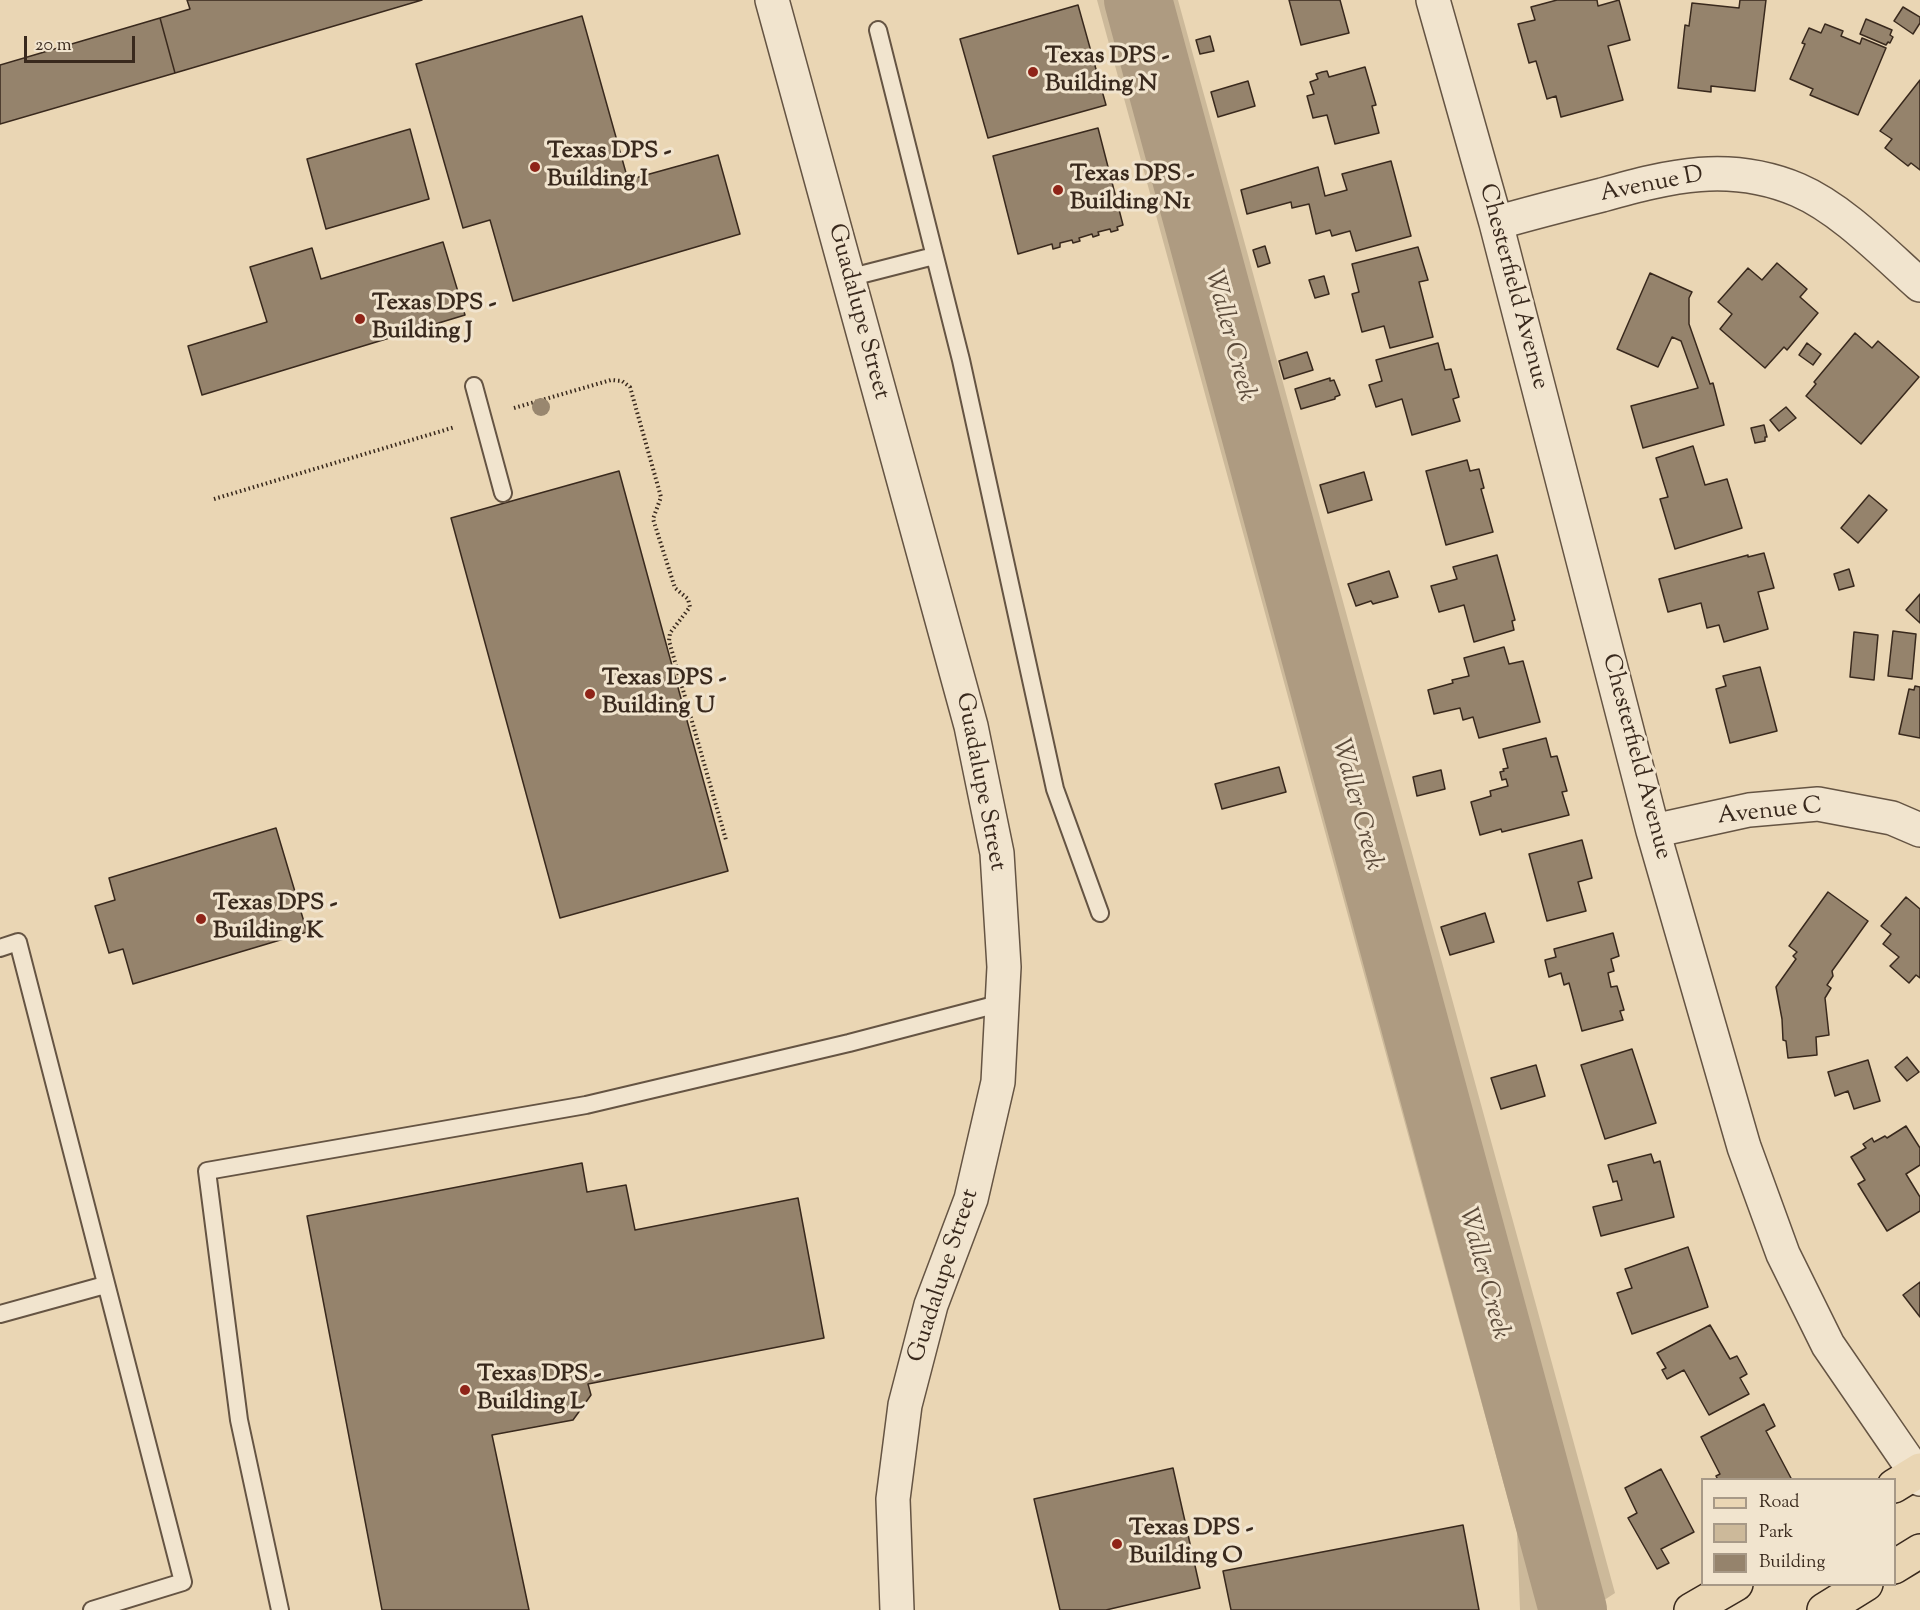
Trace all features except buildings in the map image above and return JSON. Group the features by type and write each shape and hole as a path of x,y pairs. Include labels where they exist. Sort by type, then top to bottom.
{"main road":[{"path":"1896,1566 1920,1551"},
{"path":"1691,1610 1733,1586"},
{"path":"1824,1610 1861,1595"}],"street":[{"name":"Guadalupe Street","path":"772,0 971,726 997,853 1004,967 998,1082 971,1198 931,1305 905,1405 893,1499 897,1610"},
{"name":"Chesterfield Avenue","path":"1432,0 1496,223 1653,831 1744,1147 1783,1254 1828,1345 1913,1477"},
{"name":"Avenue D","path":"1496,223 1666,178 1711,173 1756,177 1799,190 1842,216 1920,285"},
{"name":"Avenue C","path":"1653,831 1749,810 1818,804 1892,818 1920,830"}],"lane":[{"path":"878,30 961,360 1055,789 1100,913"},
{"path":"848,278 934,256"},
{"path":"474,386 502,493"},
{"path":"0,948 18,942 183,1582 92,1610"},
{"path":"280,1610 239,1420 207,1171 586,1105 849,1043 1002,1003"},
{"path":"0,1314 105,1285"}],"path":[{"path":"514,408 611,380 622,381 630,387 661,497 653,519 675,588 688,598 690,607 670,633 669,641 726,840"},
{"path":"214,499 455,427"}],"green space":[{"path":"1097,0 1178,0 1615,1593 1589,1610 1520,1610 1517,1532"}],"waterway":[{"name":"Waller Creek","path":"1138,0 1573,1610"}],"place":[{"name":"Texas DPS - Building N","path":"1033,72"},
{"name":"Texas DPS - Building I","path":"535,167"},
{"name":"Texas DPS - Building N1","path":"1058,190"},
{"name":"Texas DPS - Building J","path":"360,319"},
{"name":"Texas DPS - Building U","path":"590,694"},
{"name":"Texas DPS - Building K","path":"201,919"},
{"name":"Texas DPS - Building L","path":"465,1390"},
{"name":"Texas DPS - Building O","path":"1117,1544"}]}
